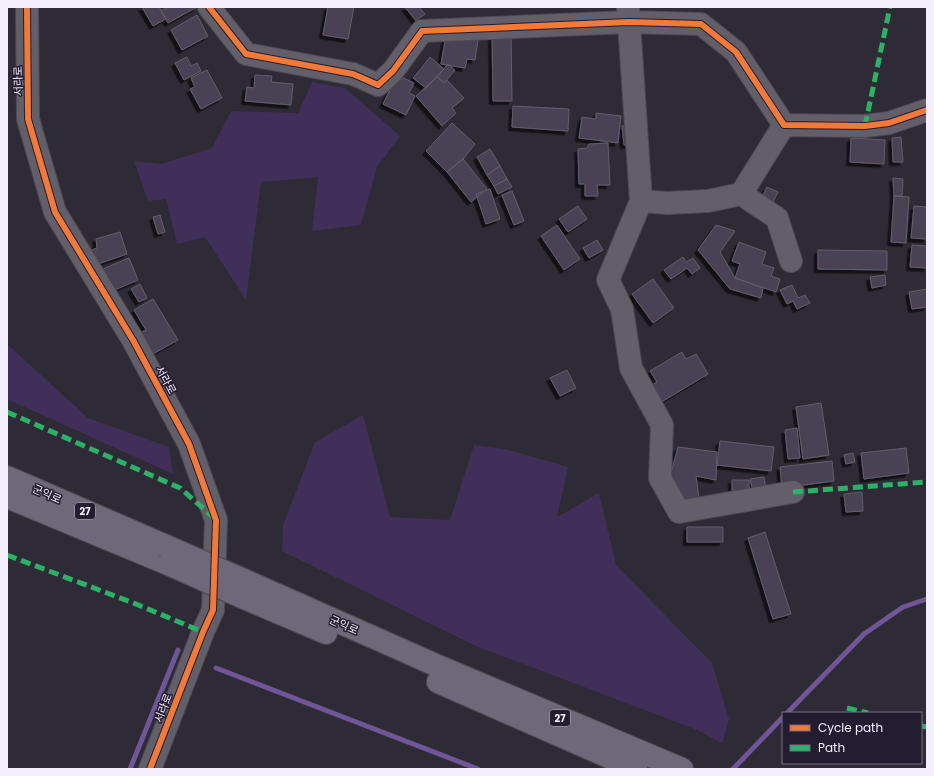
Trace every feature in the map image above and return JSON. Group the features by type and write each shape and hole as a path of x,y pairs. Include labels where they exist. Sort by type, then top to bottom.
{"highway":[{"name":"군익로","path":"7,477 166,555 244,589 636,769"},
{"name":"군익로","path":"7,497 166,555"},
{"name":"군익로","path":"244,589 438,666 682,769"}],"street":[{"name":"서라로","path":"27,7 28,119 55,212 132,340 189,444 216,520 213,610 150,769"},
{"path":"209,7 246,54 353,74 378,85 393,71 422,31 628,15 701,24 736,52 784,125"},
{"path":"628,15 641,201 608,280 622,309 631,368 662,425 660,478 679,512 793,492"},
{"path":"784,125 865,126 889,123 927,110"},
{"path":"741,194 784,125"},
{"path":"641,201 667,203 708,201 741,194 777,218 791,261"}],"shaded area":[{"path":"312,82 345,88 400,136 377,167 361,225 312,231 318,177 261,182 246,300 205,237 177,244 166,199 148,201 134,161 161,164 212,148 231,111 298,113"},
{"path":"7,344 88,418 169,447 173,474 7,399"},
{"path":"363,415 390,517 450,520 474,445 505,449 568,467 557,517 599,493 616,565 712,663 729,719 722,743 695,729 478,647 282,551 283,525 315,442"}],"building":[{"path":"142,7 159,7 166,19 153,26"},
{"path":"168,7 197,7 168,23 161,11"},
{"path":"328,7 354,7 348,39 323,35"},
{"path":"405,7 419,7 425,14 416,21"},
{"path":"197,15 208,36 182,50 171,30"},
{"path":"446,35 478,40 475,60 467,59 465,68 441,64"},
{"path":"511,35 512,101 493,101 492,36"},
{"path":"187,57 191,66 197,63 201,71 184,80 175,63"},
{"path":"430,57 444,69 426,88 413,78"},
{"path":"448,64 455,70 444,83 437,77"},
{"path":"207,70 222,98 201,109 190,89 195,87 191,78"},
{"path":"255,75 272,76 271,82 293,84 291,105 245,101 247,87 254,88"},
{"path":"397,75 414,83 409,93 415,96 406,115 383,104"},
{"path":"437,77 444,83 447,80 464,98 452,108 456,113 442,126 416,96"},
{"path":"513,106 569,109 568,131 512,127"},
{"path":"596,113 621,116 618,143 579,138 582,117 596,119"},
{"path":"452,123 475,144 463,159 447,172 426,151"},
{"path":"630,125 632,144 624,145 622,126"},
{"path":"901,137 903,162 893,162 892,138"},
{"path":"851,138 885,140 884,164 850,162"},
{"path":"608,143 610,185 597,185 598,196 585,196 585,184 579,184 578,149 587,148 589,144"},
{"path":"490,149 500,166 487,175 477,157"},
{"path":"463,159 487,189 471,202 447,172"},
{"path":"500,166 507,179 494,186 487,175"},
{"path":"893,178 903,179 902,196 894,196"},
{"path":"507,179 512,187 498,194 494,186"},
{"path":"767,187 778,192 772,204 761,199"},
{"path":"490,189 500,219 486,224 476,194"},
{"path":"512,191 524,221 514,225 502,195"},
{"path":"894,196 909,197 906,243 891,242"},
{"path":"578,206 587,219 568,232 559,219"},
{"path":"914,206 927,207 927,239 911,238"},
{"path":"160,215 165,232 158,234 153,217"},
{"path":"557,225 580,259 564,270 541,236"},
{"path":"716,225 735,231 720,252 735,278 763,288 761,298 730,289 698,250"},
{"path":"120,232 127,254 98,264 89,251 97,248 96,239"},
{"path":"597,240 603,250 589,258 583,248"},
{"path":"739,242 766,252 762,264 774,268 771,276 780,279 776,292 735,278 740,264 732,261"},
{"path":"912,245 927,246 927,268 910,267"},
{"path":"818,250 887,251 887,270 818,269"},
{"path":"683,257 686,262 693,258 700,268 692,274 687,268 671,279 664,270"},
{"path":"129,258 138,280 112,291 103,269"},
{"path":"885,275 886,285 872,288 870,277"},
{"path":"653,279 674,308 653,323 632,294"},
{"path":"140,284 147,298 139,302 131,289"},
{"path":"792,285 798,298 805,295 810,303 797,309 793,301 787,304 780,290"},
{"path":"927,289 927,307 912,309 909,292"},
{"path":"153,299 178,340 153,354 140,333 146,330 134,310"},
{"path":"682,352 686,359 696,354 708,374 658,404 648,387 657,382 650,371"},
{"path":"567,370 576,388 560,396 550,378"},
{"path":"821,403 829,455 803,459 796,407"},
{"path":"797,428 800,458 788,459 785,430"},
{"path":"720,441 774,447 771,471 717,465"},
{"path":"678,447 717,452 716,480 696,476 699,498 677,501 671,473"},
{"path":"906,448 909,473 864,479 861,453"},
{"path":"853,453 855,462 846,464 844,455"},
{"path":"832,461 834,481 782,488 780,467"},
{"path":"764,477 766,490 753,492 750,479"},
{"path":"732,480 749,480 749,492 732,492"},
{"path":"862,492 863,511 846,512 844,494"},
{"path":"687,527 723,527 723,542 687,542"},
{"path":"765,532 791,614 773,619 748,538"}],"waterway":[{"path":"788,712 864,634 903,607 927,599"},
{"path":"130,769 178,650"},
{"path":"216,668 478,769"},
{"path":"733,769 782,718"}],"marked path":[{"path":"865,126 890,7"},
{"path":"7,412 180,488 213,517"},
{"path":"793,492 927,482"},
{"path":"7,555 136,604 203,632"},
{"path":"847,708 864,712"},
{"path":"922,726 927,727"}],"cycle path":[{"path":"27,7 28,119 55,212 133,340 189,444 216,520 213,610 150,769"},
{"path":"209,7 246,54 353,74 378,85 393,71 422,31 629,22 701,24 736,52 784,125 865,126 889,123 927,110"}]}
